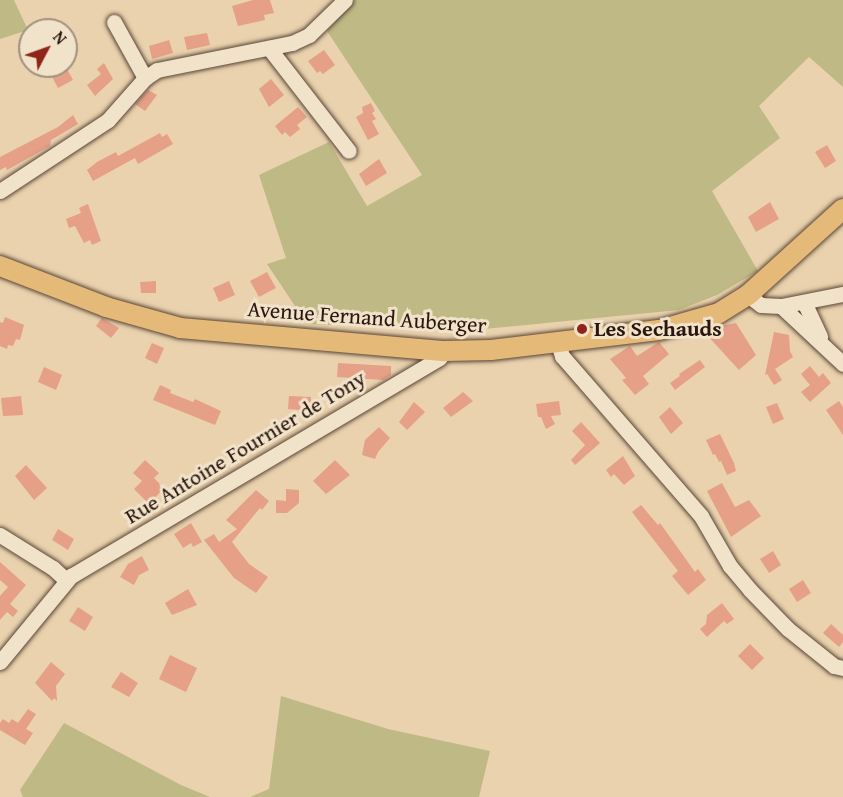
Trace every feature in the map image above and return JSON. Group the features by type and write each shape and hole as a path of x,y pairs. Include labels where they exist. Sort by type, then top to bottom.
{"main road":[{"name":"Avenue Fernand Auberger","path":"0,266 106,307 180,328 445,351 491,350 659,330 719,313 748,295 843,209"}],"street":[{"path":"0,191 108,120 145,78 171,65 292,44 309,35 345,0"},
{"path":"114,22 145,78"},
{"path":"269,48 349,151"},
{"path":"748,295 761,305 781,306 843,294"},
{"path":"804,302 823,343"},
{"path":"781,306 843,364"},
{"path":"558,343 562,356 701,516 730,566 750,590 788,628 838,667"},
{"name":"Rue Antoine Fournier de Tony","path":"66,580 439,358 445,351"},
{"path":"0,535 53,568 66,580 0,662"}],"shaded area":[{"path":"0,0 14,0 22,18 18,18 18,33 0,39"},
{"path":"355,0 843,0 843,87 809,57 759,106 780,138 712,191 758,271 717,295 679,310 474,330 307,324 267,264 286,258 259,175 329,142 367,206 422,175 327,31"},
{"path":"281,696 388,729 490,751 479,797 250,797 269,789"},
{"path":"64,723 181,785 210,797 23,797 20,790"}],"building":[{"path":"253,0 270,0 274,13 264,15 265,20 238,26 232,6"},
{"path":"207,33 210,45 187,50 184,37"},
{"path":"169,40 173,53 152,59 149,46"},
{"path":"324,50 335,65 323,74 320,71 317,73 308,61"},
{"path":"104,63 113,79 95,96 87,85 101,74 97,69"},
{"path":"53,78 72,78 73,80 58,88"},
{"path":"271,79 284,95 269,107 259,89"},
{"path":"148,90 157,95 145,111 135,104"},
{"path":"371,103 375,111 372,113 376,119 372,121 379,134 368,140 356,117 363,113 362,107"},
{"path":"298,107 307,117 297,125 300,129 290,137 285,132 282,135 275,126"},
{"path":"73,115 78,124 51,140 50,146 7,170 6,167 0,170 0,157 58,127"},
{"path":"160,133 162,137 167,134 173,144 138,164 135,158 93,181 87,170 97,162 116,152 118,156"},
{"path":"827,145 836,161 825,168 815,152"},
{"path":"379,159 387,173 366,186 359,174"},
{"path":"770,202 779,219 756,232 748,217"},
{"path":"88,204 101,241 92,245 90,240 84,243 75,226 69,228 66,219 81,213 79,208"},
{"path":"267,272 276,288 259,297 250,281"},
{"path":"156,281 156,293 141,293 140,282"},
{"path":"229,281 235,295 219,302 213,288"},
{"path":"5,317 24,325 20,340 16,339 13,346 8,345 7,349 0,346 0,322 3,323"},
{"path":"102,318 119,328 111,338 96,326"},
{"path":"736,323 756,355 739,370 706,334 714,327"},
{"path":"774,332 789,335 790,351 793,357 775,369 782,380 774,385 767,374 765,375"},
{"path":"659,342 669,354 643,376 649,384 635,395 622,380 626,378 610,359 630,346 637,356"},
{"path":"152,343 164,348 157,364 145,358"},
{"path":"700,360 705,367 675,390 670,383"},
{"path":"338,363 391,366 391,375 383,380 337,377"},
{"path":"810,366 819,377 823,373 831,383 810,402 801,392 810,385 801,374"},
{"path":"44,367 62,375 56,390 38,382"},
{"path":"160,385 171,390 170,393 193,402 195,399 221,411 215,425 153,400"},
{"path":"463,392 473,401 451,417 443,408"},
{"path":"21,396 23,415 3,416 1,398"},
{"path":"289,396 311,397 310,411 288,409"},
{"path":"559,401 561,415 551,416 555,424 546,429 541,417 538,417 536,404"},
{"path":"839,401 843,407 843,435 826,410"},
{"path":"414,402 425,412 407,430 399,422"},
{"path":"777,403 784,419 773,424 766,407"},
{"path":"670,407 683,423 671,434 659,417"},
{"path":"581,422 600,443 575,465 571,460 585,445 572,431"},
{"path":"379,427 390,438 375,459 362,455 365,440"},
{"path":"720,434 736,471 727,475 721,461 719,462 715,454 713,455 706,440"},
{"path":"623,456 635,476 624,485 614,474 611,477 606,470"},
{"path":"145,460 159,473 154,478 164,488 149,504 134,489 142,481 133,473"},
{"path":"335,460 350,475 326,494 313,481"},
{"path":"26,465 47,488 34,500 15,476"},
{"path":"722,483 735,507 749,500 761,516 731,537 707,491"},
{"path":"286,489 299,490 299,503 287,513 276,513 276,500 286,501"},
{"path":"256,490 269,501 262,510 260,508 232,542 249,564 268,577 256,593 234,578 204,540 214,534 219,542 237,529 226,520"},
{"path":"641,505 658,525 660,523 695,572 698,569 706,580 688,595 672,576 678,571 632,512"},
{"path":"191,523 202,542 193,547 191,543 183,548 174,534"},
{"path":"58,529 74,539 68,550 52,540"},
{"path":"773,551 781,565 769,573 760,559"},
{"path":"142,556 149,570 139,575 134,585 120,577 128,564"},
{"path":"0,562 26,585 10,604 18,611 13,617 7,612 0,620 0,596 8,587 0,580"},
{"path":"803,580 811,593 797,602 789,589"},
{"path":"188,589 197,605 172,615 165,603"},
{"path":"722,603 734,619 727,624 724,621 707,637 700,629 706,624 707,615"},
{"path":"78,607 93,617 85,631 69,621"},
{"path":"831,624 843,635 843,642 839,647 823,633"},
{"path":"750,644 764,658 752,670 738,656"},
{"path":"170,655 197,668 186,692 159,679"},
{"path":"51,662 65,674 56,686 57,701 54,698 52,701 35,683"},
{"path":"121,672 138,683 129,697 111,687"},
{"path":"28,709 36,714 26,729 33,733 25,745 0,730 0,723 3,719 9,723 12,719 18,723"}],"place":[{"name":"Les Sechauds","path":"582,329"}]}
